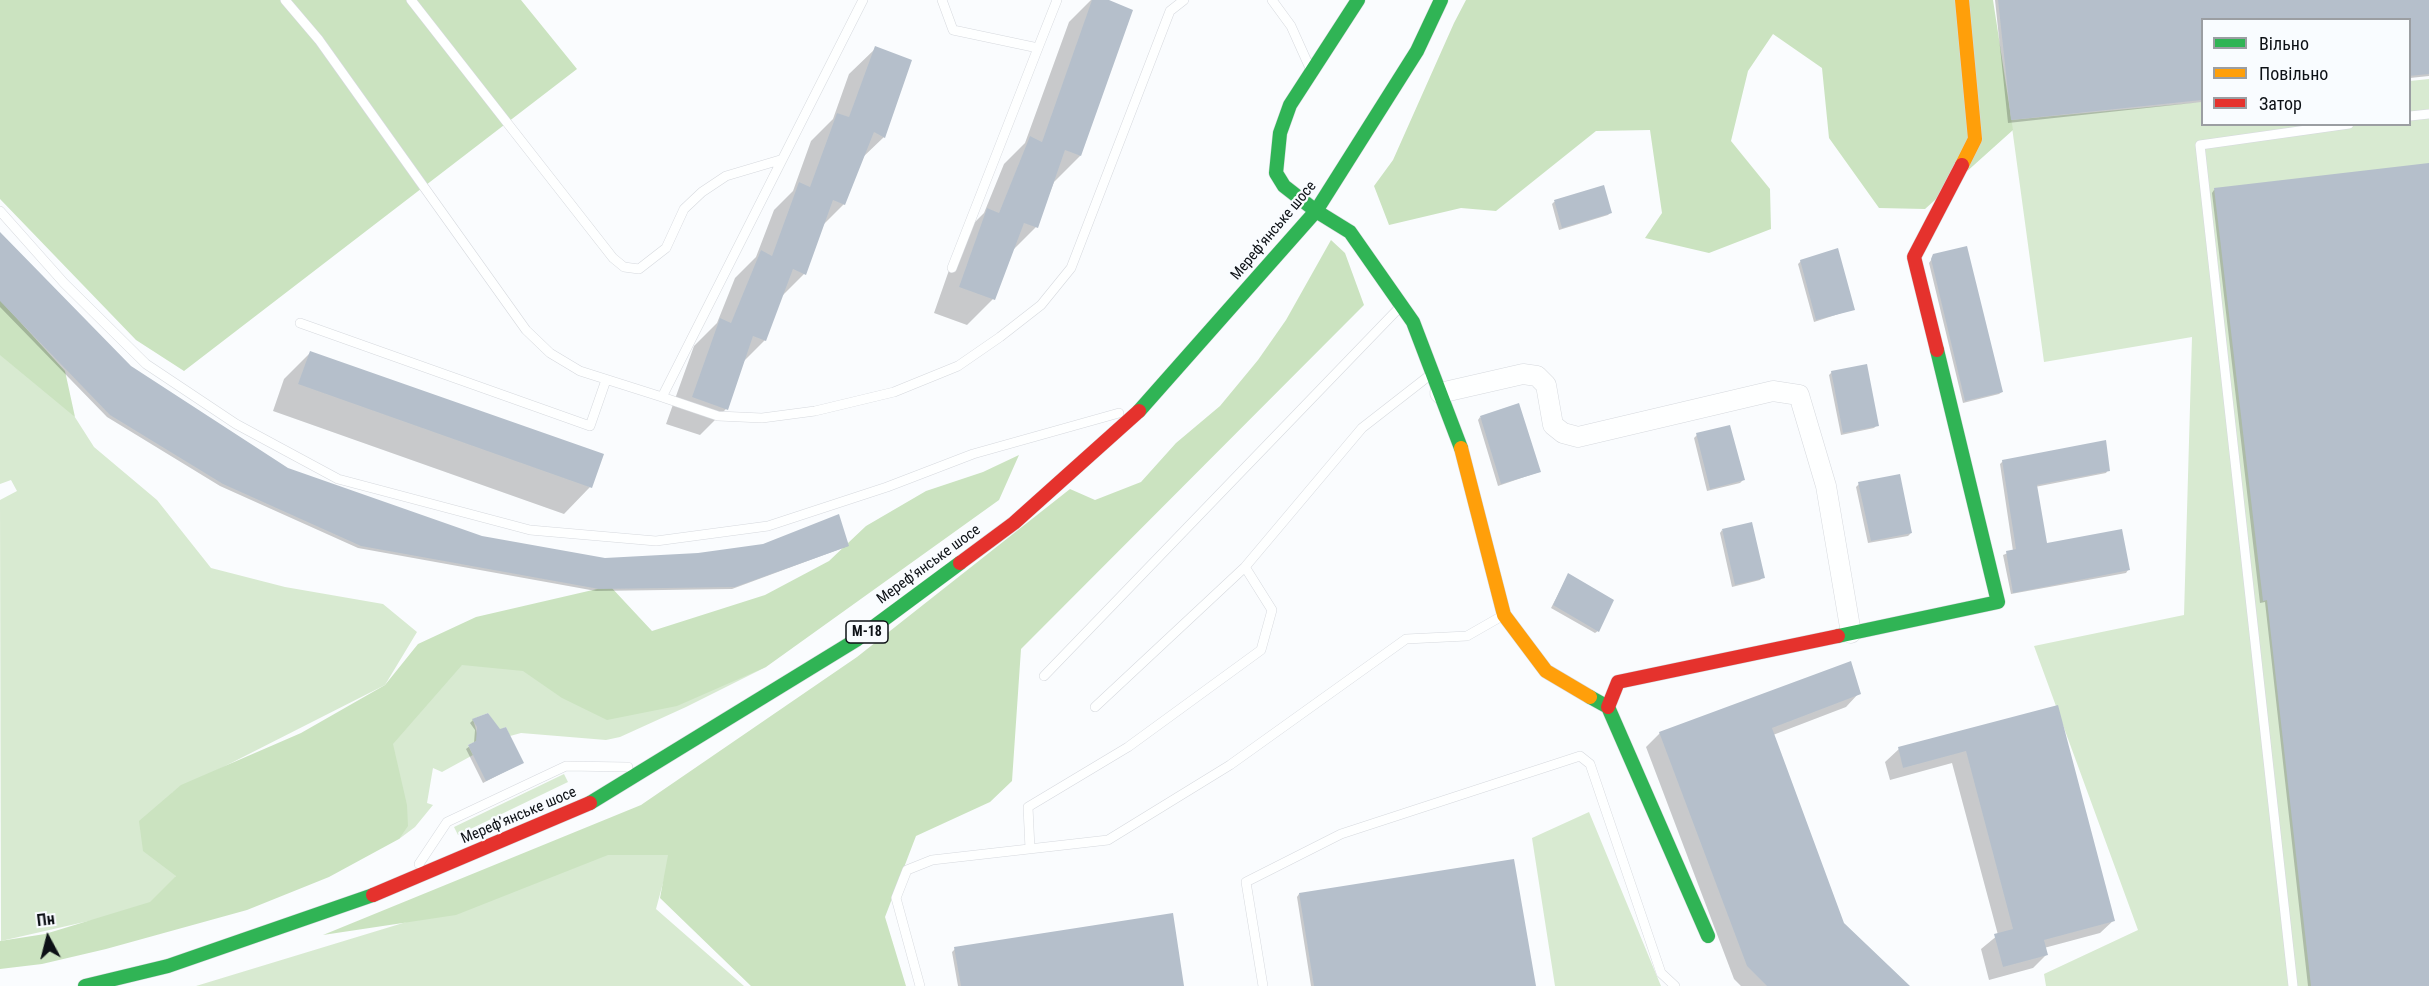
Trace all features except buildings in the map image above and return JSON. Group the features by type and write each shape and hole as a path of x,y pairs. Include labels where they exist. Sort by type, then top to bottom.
{"main road":[{"path":"1358,0 1311,69 1290,105 1280,133 1276,173 1284,186 1316,211 1350,231 1413,322 1461,449 1504,615 1546,671 1608,707 1708,936"},
{"name":"Мереф’янське шосе","path":"85,986 168,966 368,897 582,808 865,633 1014,523 1144,406 1316,211 1417,51 1441,0"},
{"path":"1608,707 1618,682 1998,602 1914,256 1975,139 1962,0"}],"street":[{"path":"1440,393 1523,374 1537,376 1546,386 1553,424 1563,434 1578,437 1773,391 1799,395 1826,486 1851,633"}],"lane":[{"path":"285,0 319,40 526,330 550,353 580,371 718,416 762,418 815,411 894,392 958,366 1041,305 1071,268 1170,11 1184,0"},
{"path":"411,0 613,258 624,267 639,269 666,248 684,209 702,192 726,176 780,160"},
{"path":"662,397 863,0"},
{"path":"942,0 953,30 1038,48"},
{"path":"952,268 1057,0"},
{"path":"1272,0 1291,27 1311,69"},
{"path":"2411,116 2429,114"},
{"path":"2293,986 2200,145 2335,126"},
{"path":"0,211 64,283 146,364 236,424 338,479 530,530 656,541 768,526 887,487 973,454 1144,406"},
{"path":"1044,676 1400,306"},
{"path":"300,323 590,426 606,380"},
{"path":"1095,707 1245,567 1362,428 1432,373"},
{"path":"1030,849 1028,807 1128,747 1261,650 1272,610 1245,567"},
{"path":"920,986 896,898 907,870 932,860 1108,840 1230,765 1406,639 1467,636 1504,615"},
{"path":"1263,986 1246,882 1341,834 1580,756 1590,764 1661,973 1676,986"},
{"path":"409,880 447,822 566,766 649,767"}],"green space":[{"path":"0,0 521,0 577,69 184,371 136,340 0,199"},
{"path":"1466,0 1993,0 2013,130 1925,209 1879,208 1829,138 1822,68 1773,34 1748,71 1731,141 1770,189 1771,229 1709,253 1645,238 1662,213 1650,130 1596,131 1496,211 1461,208 1389,225 1374,186 1393,160"},
{"path":"2429,79 2429,986 2046,986 2044,974 2138,930 2034,646 2184,615 2192,337 2044,362 2011,120 2201,102 2201,126 2411,126 2411,81"},
{"path":"1331,240 1345,253 1364,305 1021,649 1012,781 990,802 916,836 885,917 906,986 751,986 660,898 668,855 608,855 456,915 323,935 641,805 857,657 1070,489 1095,500 1141,482 1176,443 1220,406 1258,360 1286,320"},
{"path":"0,300 65,371 75,417 0,355"},
{"path":"0,354 71,411 94,447 157,500 211,568 285,587 383,604 417,632 385,685 172,793 176,876 159,905 1,941 0,500 17,491 11,480 0,484"},
{"path":"1019,455 999,500 766,667 677,706 607,720 562,698 523,671 462,665 393,744 407,805 408,826 399,839 329,877 247,910 106,949 42,964 0,969 0,941 45,934 150,902 176,876 143,851 139,821 181,785 301,733 385,685 418,644 476,617 610,586 652,631 765,595 829,561 866,526 926,491 983,472"},
{"path":"482,645 601,699 766,667 686,707 620,737 606,740 521,733 510,736 506,727 499,730 488,713 473,719 479,740 468,745 473,755 442,772 433,768 427,803 433,805 415,827 399,839 364,777 410,678"},
{"path":"564,774 568,782 458,835 454,827"},
{"path":"1589,812 1661,986 1555,986 1532,838"},
{"path":"605,841 673,846 656,909 744,986 196,986 495,895"}],"traffic: fast":[{"path":"1358,0 1290,105 1280,133 1276,173 1284,186 1316,211 1350,232 1413,322 1461,448"},
{"path":"1139,411 1316,211 1417,51 1441,0"},
{"path":"1838,636 1998,602 1937,350"},
{"path":"590,803 856,640 960,563"},
{"path":"1590,697 1608,707 1708,936"},
{"path":"85,986 168,966 373,895"}],"traffic: slow":[{"path":"1962,0 1975,139 1962,165"},
{"path":"1461,448 1504,615 1546,671 1590,697"}],"traffic: jam":[{"path":"1937,350 1914,257 1962,165"},
{"path":"960,563 1014,523 1139,411"},
{"path":"1608,707 1618,682 1838,636"},
{"path":"373,895 590,803"}]}
